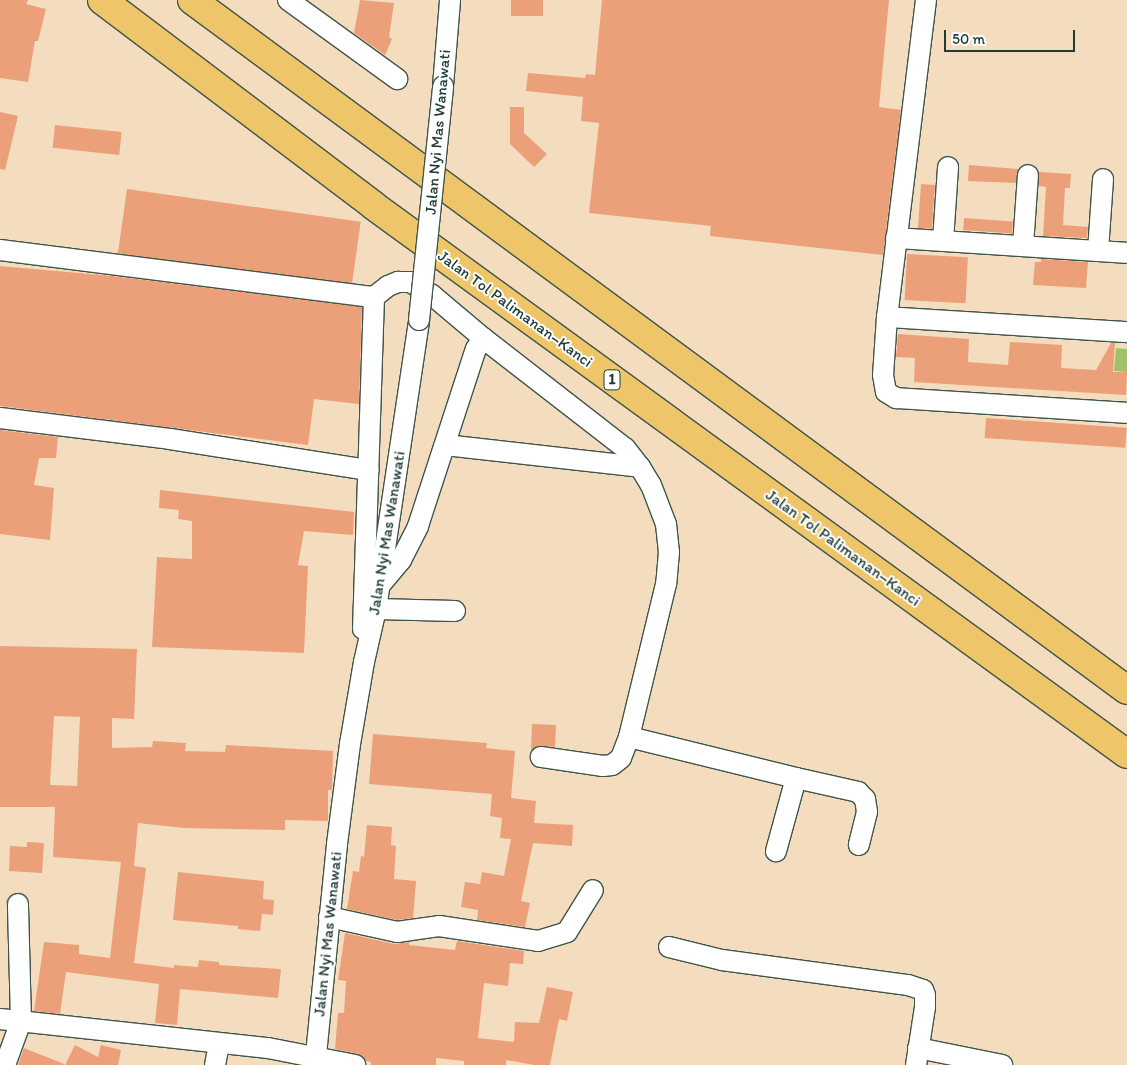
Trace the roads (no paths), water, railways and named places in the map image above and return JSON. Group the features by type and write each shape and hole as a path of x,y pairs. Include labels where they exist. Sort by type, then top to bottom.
{"highway":[{"name":"Jalan Tol Palimanan–Kanci","path":"102,0 374,206 1127,754"},
{"path":"192,0 1127,690"}],"street":[{"path":"288,0 397,79"},
{"name":"Jalan Nyi Mas Wanawati","path":"315,1062 329,917 349,753 364,662 380,585 419,320 450,0"},
{"path":"926,0 896,238 883,384 886,392 896,398 1127,413"},
{"path":"943,241 948,167"},
{"path":"1024,246 1028,174"},
{"path":"1098,251 1103,179"},
{"path":"896,238 1127,253"},
{"path":"0,250 374,297 388,286 398,282 410,282 432,294 483,338 625,448 640,467 660,507 666,524 669,552 666,584 629,737 621,758 612,765 603,766 541,757"},
{"path":"364,662 363,588 369,470 374,297"},
{"path":"888,317 1127,332"},
{"path":"380,585 400,560 418,526 476,349 483,338"},
{"path":"0,418 179,440 369,470"},
{"path":"445,444 640,467"},
{"path":"376,609 455,611"},
{"path":"629,737 858,792 865,799 867,812 859,845"},
{"path":"776,851 796,778"},
{"path":"329,917 397,932 440,926 538,941 567,932 593,890"},
{"path":"5,1065 20,1021 18,904"},
{"path":"669,947 722,960 908,985 923,990 925,1007 917,1056 1002,1065"},
{"path":"0,1019 219,1045 289,1051 315,1062 355,1065"},
{"path":"215,1065 219,1045"}]}
